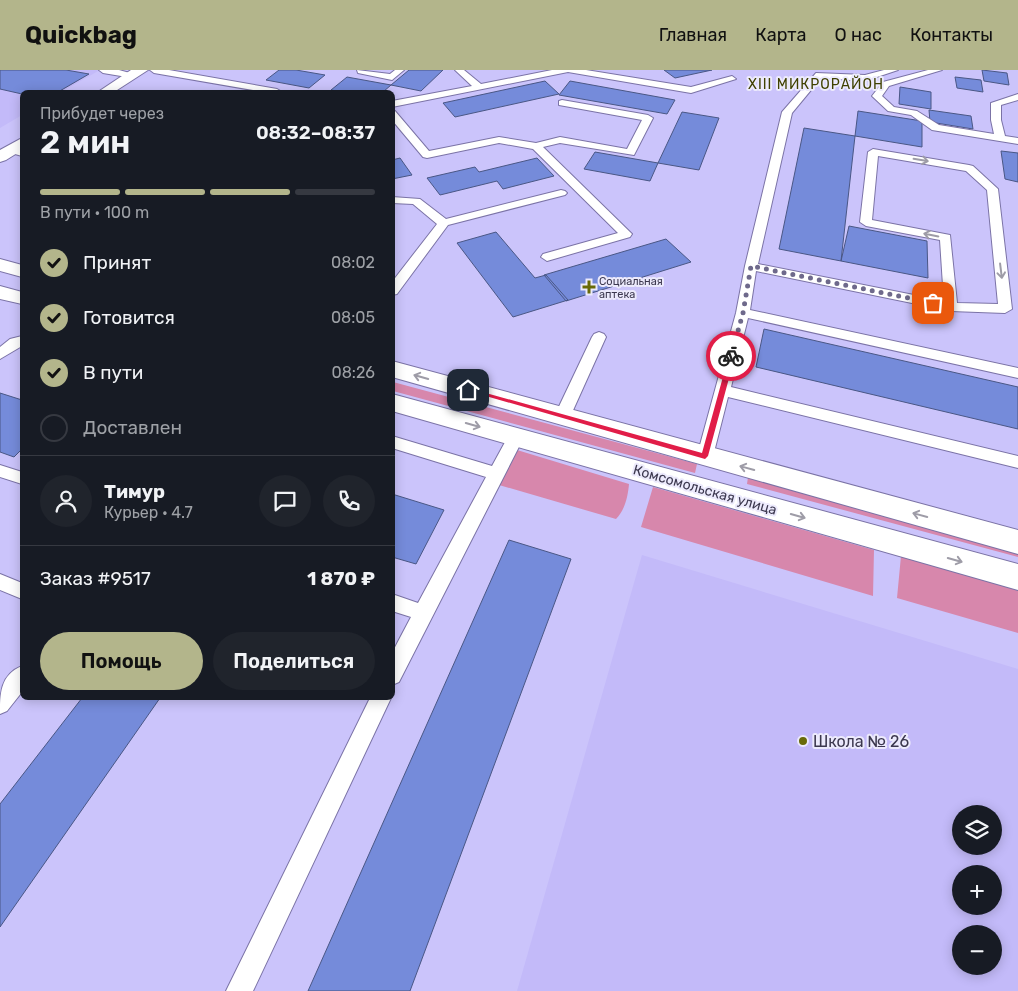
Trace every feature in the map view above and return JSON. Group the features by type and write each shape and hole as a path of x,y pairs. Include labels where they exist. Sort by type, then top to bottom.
{"main road":[{"path":"108,90 137,73"},
{"path":"0,265 20,270"},
{"path":"0,292 20,297"},
{"path":"395,370 1018,542"},
{"name":"Комсомольская улица","path":"395,403 1018,577"}],"lane":[{"path":"103,70 137,73"},
{"path":"154,70 267,90"},
{"path":"210,80 226,70"},
{"path":"363,70 361,72 392,77 400,70"},
{"path":"459,70 479,87"},
{"path":"395,103 566,70"},
{"path":"570,70 691,90 732,79"},
{"path":"634,70 638,81"},
{"path":"705,456 743,313 751,266 787,112 815,73 864,78 894,70"},
{"path":"938,70 886,84 877,96 892,108 914,112 936,128 1018,141"},
{"path":"1000,138 996,120 996,103 1018,97"},
{"path":"395,117 427,155 499,140 536,146 560,140 630,152 648,118 562,102"},
{"path":"536,146 626,234 547,257"},
{"path":"751,266 951,306 1006,309 992,189 969,168 873,152 866,222 946,238 951,306"},
{"path":"395,287 444,223 561,193"},
{"path":"395,200 416,201 444,223"},
{"path":"743,313 1018,373"},
{"path":"562,416 599,337"},
{"path":"0,354 15,342 20,341"},
{"path":"722,390 1018,462"},
{"path":"395,669 516,437"},
{"path":"395,443 497,474"},
{"path":"0,470 20,477"},
{"path":"0,582 20,590"},
{"path":"395,603 423,613"},
{"path":"0,704 20,679"},
{"path":"239,991 380,700"}],"shaded area":[{"path":"0,70 100,70 65,90 20,90 20,116 0,128"},
{"path":"395,383 697,464 695,473 395,392"},
{"path":"517,450 629,484 627,498 622,511 616,519 499,485"},
{"path":"748,477 1018,550 1018,557 747,484"},
{"path":"653,487 874,550 873,596 641,527"},
{"name":"Школа № 26","path":"642,555 1018,669 1018,991 517,991"},
{"path":"901,556 1018,588 1018,633 897,598"}],"building":[{"path":"0,70 66,70 89,74 61,90 20,90 20,94 0,89"},
{"path":"279,70 296,70 325,75 309,88 266,80"},
{"path":"409,70 443,70 421,91 391,85"},
{"path":"664,70 712,70 675,78"},
{"path":"982,70 1007,73 1009,85 984,81"},
{"path":"347,77 391,85 385,90 331,90"},
{"path":"955,77 981,80 983,92 957,88"},
{"path":"545,81 559,94 455,117 443,103"},
{"path":"570,81 675,100 667,114 559,95"},
{"path":"900,87 931,92 931,109 899,104"},
{"path":"929,110 971,116 973,129 930,122"},
{"path":"858,111 922,121 922,147 855,136"},
{"path":"682,112 719,118 699,170 658,163"},
{"path":"804,128 855,136 841,261 779,249"},
{"path":"1001,151 1018,153 1018,182 1005,179"},
{"path":"595,152 658,163 650,181 584,169"},
{"path":"400,158 412,175 395,178 395,159"},
{"path":"537,158 554,176 503,189 497,181 440,195 427,178 475,167 479,172"},
{"path":"849,226 927,241 928,278 841,261"},
{"path":"496,232 535,278 546,275 568,300 513,317 457,243"},
{"path":"666,239 691,262 566,301 544,275"},
{"path":"764,329 1018,387 1018,429 756,367"},
{"path":"0,393 20,399 20,451 14,457 0,452"},
{"path":"395,495 444,510 416,564 395,558"},
{"path":"509,540 571,559 410,991 308,991"},
{"path":"80,700 159,700 0,927 0,804"}],"way so far":[{"path":"731,356 743,313 751,266 933,303"}],"place":[{"name":"Социальная аптека","path":"589,287"},
{"name":"Школа № 26","path":"803,741"}],"district":[{"name":"XIII МИКРОРАЙОН","path":"816,84"}],"route":[{"path":"468,390 705,456 731,356"}]}
